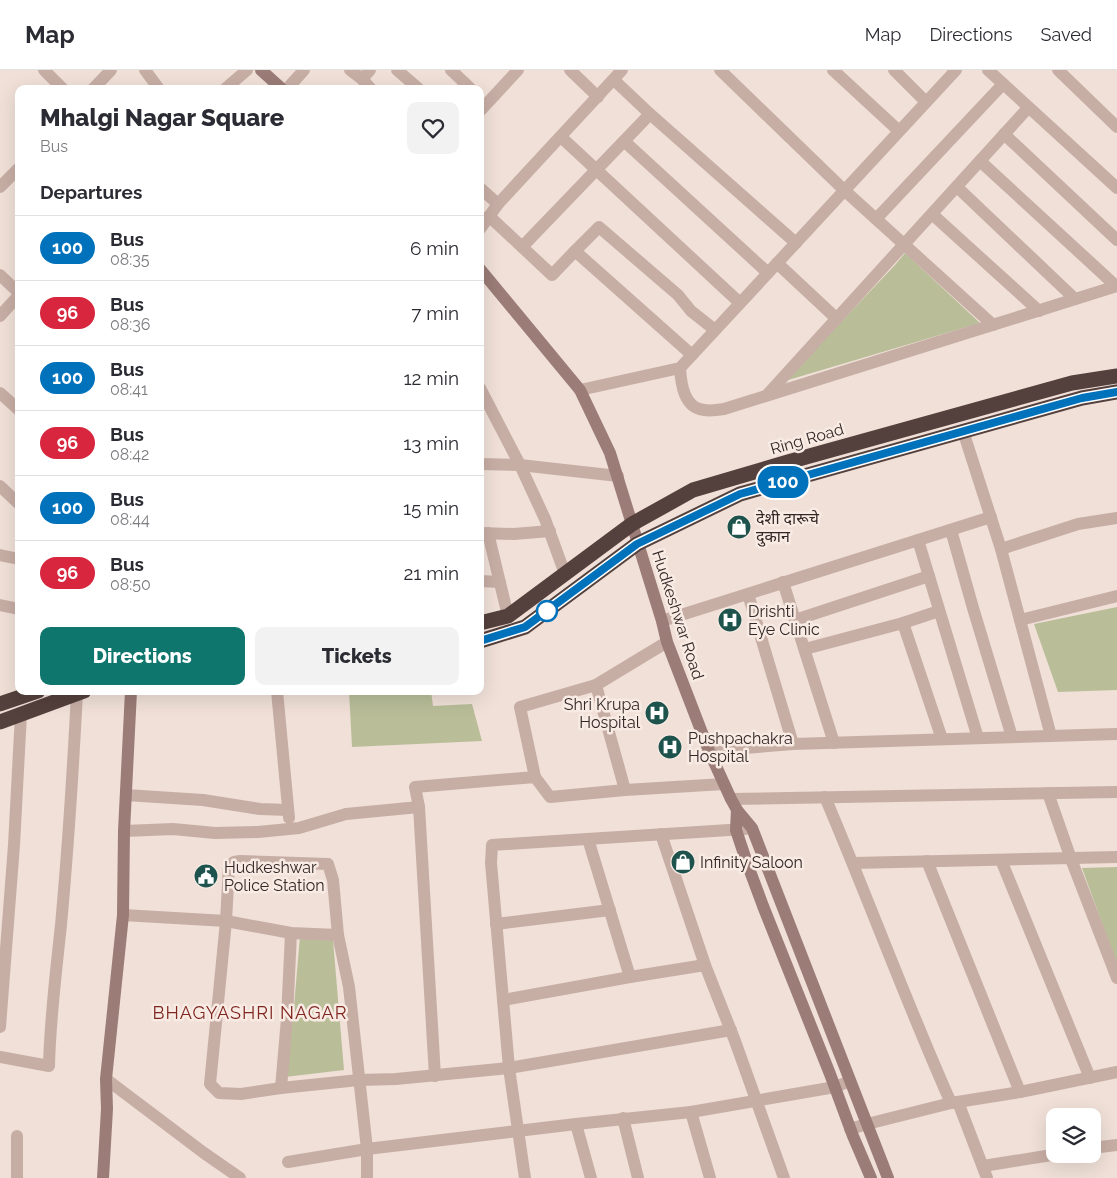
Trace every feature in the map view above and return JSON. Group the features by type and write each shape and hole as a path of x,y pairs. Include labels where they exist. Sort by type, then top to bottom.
{"highway":[{"name":"Ring Road","path":"484,622 508,616 632,524 693,490 1072,383 1117,376"},
{"path":"484,640 525,627 637,544 740,494 1082,398 1117,392"},
{"path":"0,704 26,695"},
{"path":"0,722 73,695"}],"main road":[{"path":"261,70 278,85"},
{"name":"Hudkeshwar Road","path":"484,274 580,390 610,453 667,642 709,751 724,784 734,804 752,828 888,1178"},
{"path":"103,1178 107,1109 106,1079 123,915 124,831 131,695"},
{"path":"734,804 736,830 747,863 850,1129 871,1178"}],"street":[{"path":"44,70 59,85"},
{"path":"97,85 111,70"},
{"path":"145,70 156,85"},
{"path":"230,85 247,70"},
{"path":"291,85 304,70"},
{"path":"350,70 368,79"},
{"path":"397,70 414,85"},
{"path":"451,70 467,85"},
{"path":"570,70 598,97"},
{"path":"720,70 844,190 993,325"},
{"path":"833,70 899,131"},
{"path":"894,70 926,102"},
{"path":"988,70 1117,188"},
{"path":"1058,70 1117,127"},
{"path":"580,390 680,368 926,102 952,71"},
{"path":"484,102 513,72"},
{"path":"484,223 498,204 618,75 650,114 796,243"},
{"path":"876,219 1003,84"},
{"path":"767,396 1028,108"},
{"path":"522,247 650,114"},
{"path":"1004,134 1117,240"},
{"path":"561,137 740,302"},
{"path":"624,141 768,273"},
{"path":"980,161 1117,286"},
{"path":"0,187 15,172"},
{"path":"957,187 1075,299"},
{"path":"484,192 498,204"},
{"path":"932,214 1039,311"},
{"path":"489,216 552,275 599,227 678,295 691,311 715,330"},
{"path":"576,251 692,355"},
{"path":"777,263 837,319"},
{"path":"0,275 15,290"},
{"path":"680,368 682,385 689,401 696,408 703,410 724,409 1117,286"},
{"path":"0,316 15,299"},
{"path":"0,393 15,406"},
{"path":"484,397 520,465 550,531 565,574"},
{"path":"963,431 1001,549 1051,736"},
{"path":"484,464 520,465 618,476"},
{"path":"0,486 15,500"},
{"path":"662,621 991,517"},
{"path":"1001,549 1078,524 1117,518"},
{"path":"951,530 1012,737"},
{"path":"508,616 500,582 484,533 514,534 550,531"},
{"path":"918,540 978,738"},
{"path":"0,555 15,558"},
{"path":"795,620 929,576"},
{"path":"484,582 500,582"},
{"path":"783,582 834,743"},
{"path":"748,594 793,744"},
{"path":"1020,620 1117,596"},
{"path":"0,605 15,608"},
{"path":"804,649 939,611"},
{"path":"903,622 942,739"},
{"path":"667,642 596,686 520,707 535,776 550,796 724,784"},
{"path":"596,686 625,790"},
{"path":"0,1057 49,1066 50,1036 81,695"},
{"path":"277,695 290,828"},
{"path":"0,1027 14,845 21,714"},
{"path":"709,751 793,744 1117,734"},
{"path":"435,1076 419,806 415,786 535,776"},
{"path":"734,804 825,796 1117,792"},
{"path":"1048,793 1117,978"},
{"path":"126,795 203,800 260,809 288,810"},
{"path":"825,796 929,1054 954,1103 985,1172 1046,1157"},
{"path":"124,831 173,829 215,833 258,832 299,828 346,814 419,806"},
{"path":"525,1178 509,1068 491,863 492,845 752,828"},
{"path":"660,834 705,965 731,1030 784,1178"},
{"path":"588,839 630,977"},
{"path":"853,863 1117,857"},
{"path":"1001,860 1090,1078"},
{"path":"927,861 1020,1092"},
{"path":"367,1178 367,1150 359,1080 349,987 338,935 334,880 328,864 234,862 229,866 226,921 210,1084 219,1093 241,1094 359,1080 435,1076 509,1068 731,1030"},
{"path":"496,924 610,910"},
{"path":"123,915 226,921 291,933 338,935"},
{"path":"281,1088 291,933"},
{"path":"503,1000 705,965"},
{"path":"850,1129 954,1103 1020,1092 1117,1072"},
{"path":"106,1079 240,1178"},
{"path":"288,1162 518,1131 691,1112 835,1087 850,1082"},
{"path":"691,1112 710,1178"},
{"path":"623,1118 638,1178"},
{"path":"576,1124 591,1178"},
{"path":"17,1136 18,1178"},
{"path":"1101,1147 1117,1145"}],"green space":[{"path":"905,253 980,323 785,381 895,265"},
{"path":"1117,607 1117,690 1058,692 1034,624"},
{"path":"349,695 432,695 433,706 472,704 482,741 352,747"},
{"path":"1117,867 1117,965 1082,868"},
{"path":"300,936 333,940 344,1070 285,1077 293,1018"}],"bus line":[{"name":"100","path":"484,640 525,627 637,544 740,494 1082,398 1117,392"}],"place":[{"name":"देशी दारूचे दुकान","path":"739,527"},
{"name":"Drishti Eye Clinic","path":"730,620"},
{"name":"Shri Krupa Hospital","path":"657,713"},
{"name":"Pushpachakra Hospital","path":"670,747"},
{"name":"Infinity Saloon","path":"683,862"},
{"name":"Hudkeshwar Police Station","path":"206,876"}],"district":[{"name":"BHAGYASHRI NAGAR","path":"250,1012"}]}
